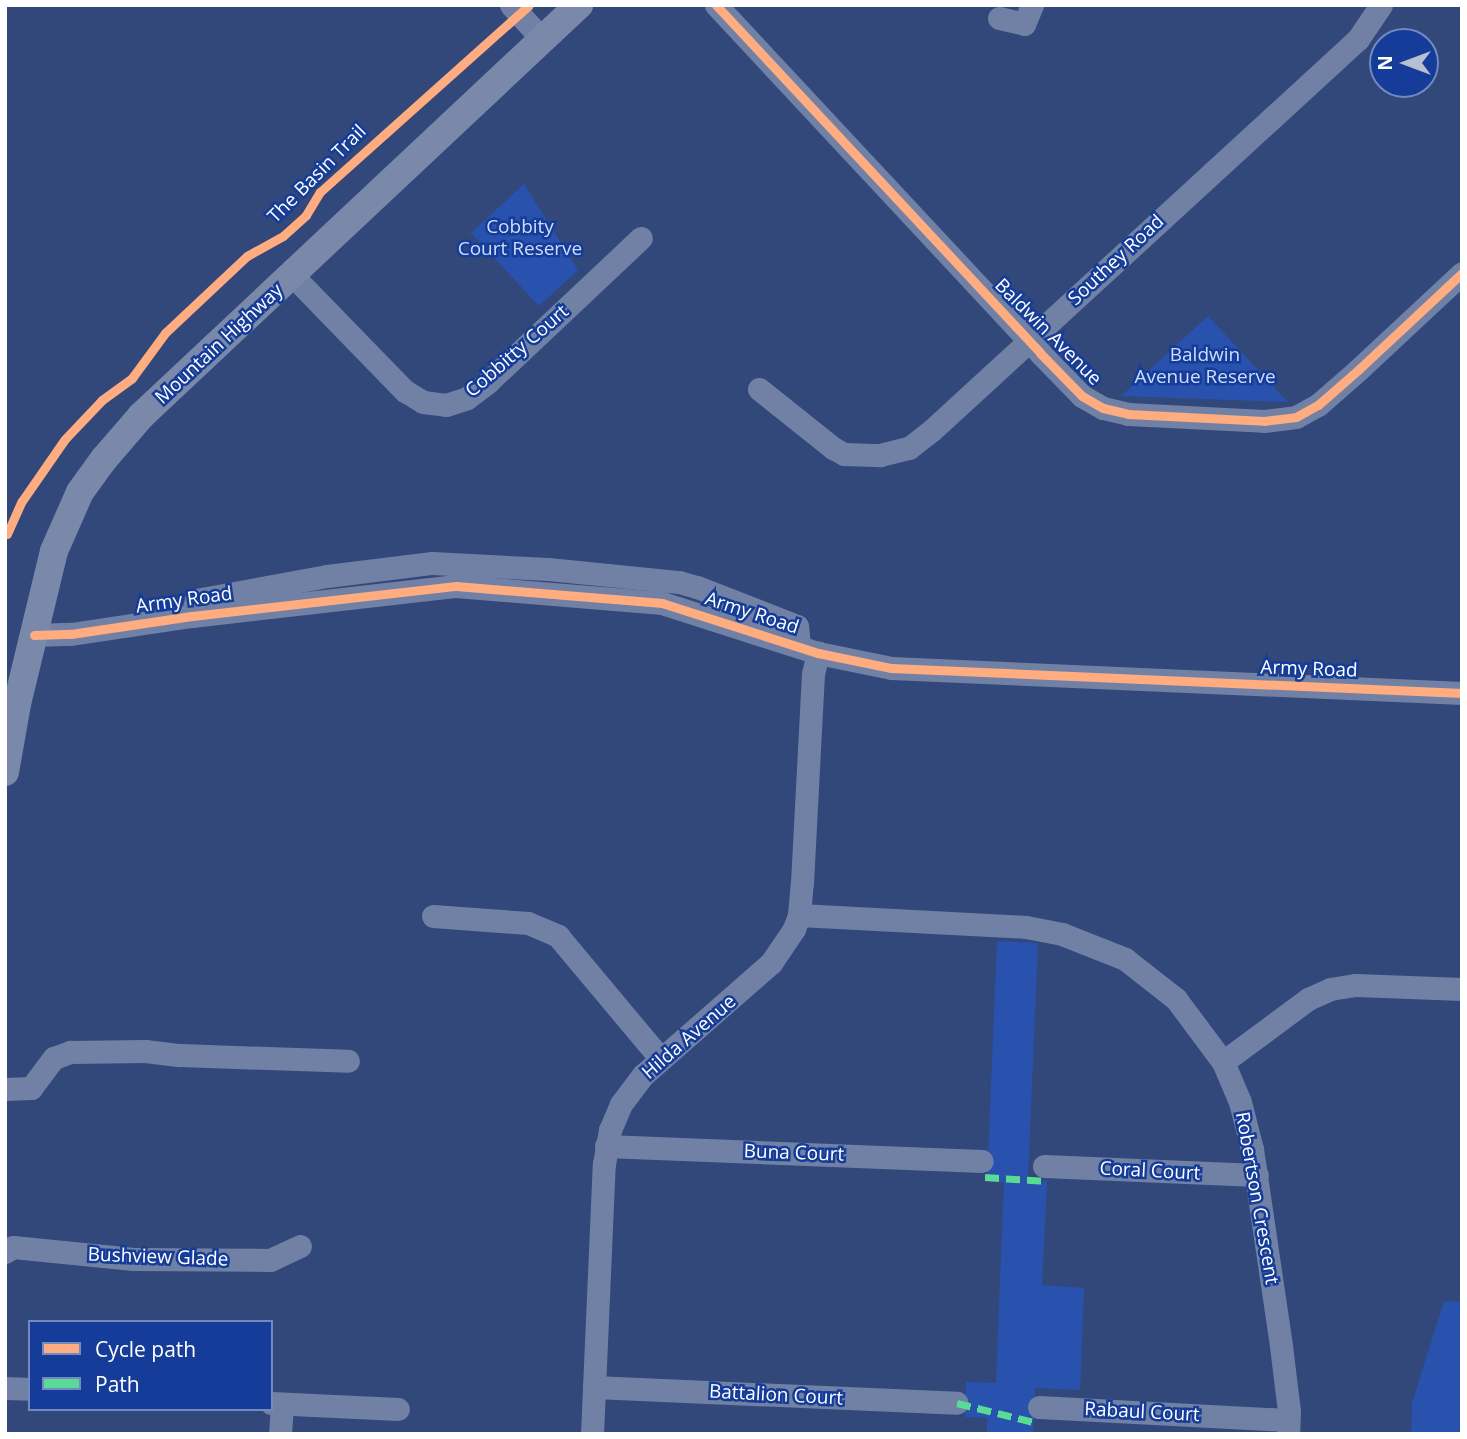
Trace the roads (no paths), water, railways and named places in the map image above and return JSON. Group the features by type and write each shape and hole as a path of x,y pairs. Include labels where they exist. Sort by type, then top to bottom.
{"main road":[{"name":"Mountain Highway","path":"7,753 54,551 80,492 141,415 293,276 579,5"}],"street":[{"path":"511,5 542,39"},
{"name":"Baldwin Avenue","path":"716,5 1028,341 1082,396 1102,408 1128,414 1264,421 1296,416 1318,405 1462,272"},
{"path":"999,18 1024,24 1032,5"},
{"name":"Southey Road","path":"759,389 832,449 856,456 909,448 931,431 1358,39 1381,5"},
{"name":"Cobbitty Court","path":"293,276 405,391 423,401 446,405 467,398 488,382 641,238"},
{"name":"Army Road","path":"34,635 71,634 192,616 456,586 662,603 809,650 891,668 1462,693"},
{"name":"Hilda Avenue","path":"592,1434 606,1146 621,1104 643,1075 771,963 799,915 813,674 809,650"},
{"name":"Robertson Crescent","path":"799,915 1026,928 1093,944 1125,959 1176,999 1223,1062 1240,1102 1257,1175 1281,1346 1288,1427"},
{"path":"433,916 528,923 558,936 661,1059"},
{"path":"1223,1062 1308,999 1330,989 1356,985 1462,989"},
{"path":"5,1089 31,1088 54,1058 70,1052 145,1051 180,1055 348,1061"},
{"name":"Buna Court","path":"606,1146 982,1161"},
{"name":"Coral Court","path":"1044,1166 1257,1175"},
{"name":"Bushview Glade","path":"9,1249 133,1259 270,1260 300,1246"},
{"name":"Battalion Court","path":"594,1387 957,1403"},
{"path":"5,1388 28,1389"},
{"path":"280,1434 276,1403 398,1409"},
{"name":"Rabaul Court","path":"1039,1407 1288,1427"}],"park label":[{"name":"Cobbity Court Reserve","path":"520,238"},
{"name":"Baldwin Avenue Reserve","path":"1205,366"}]}
